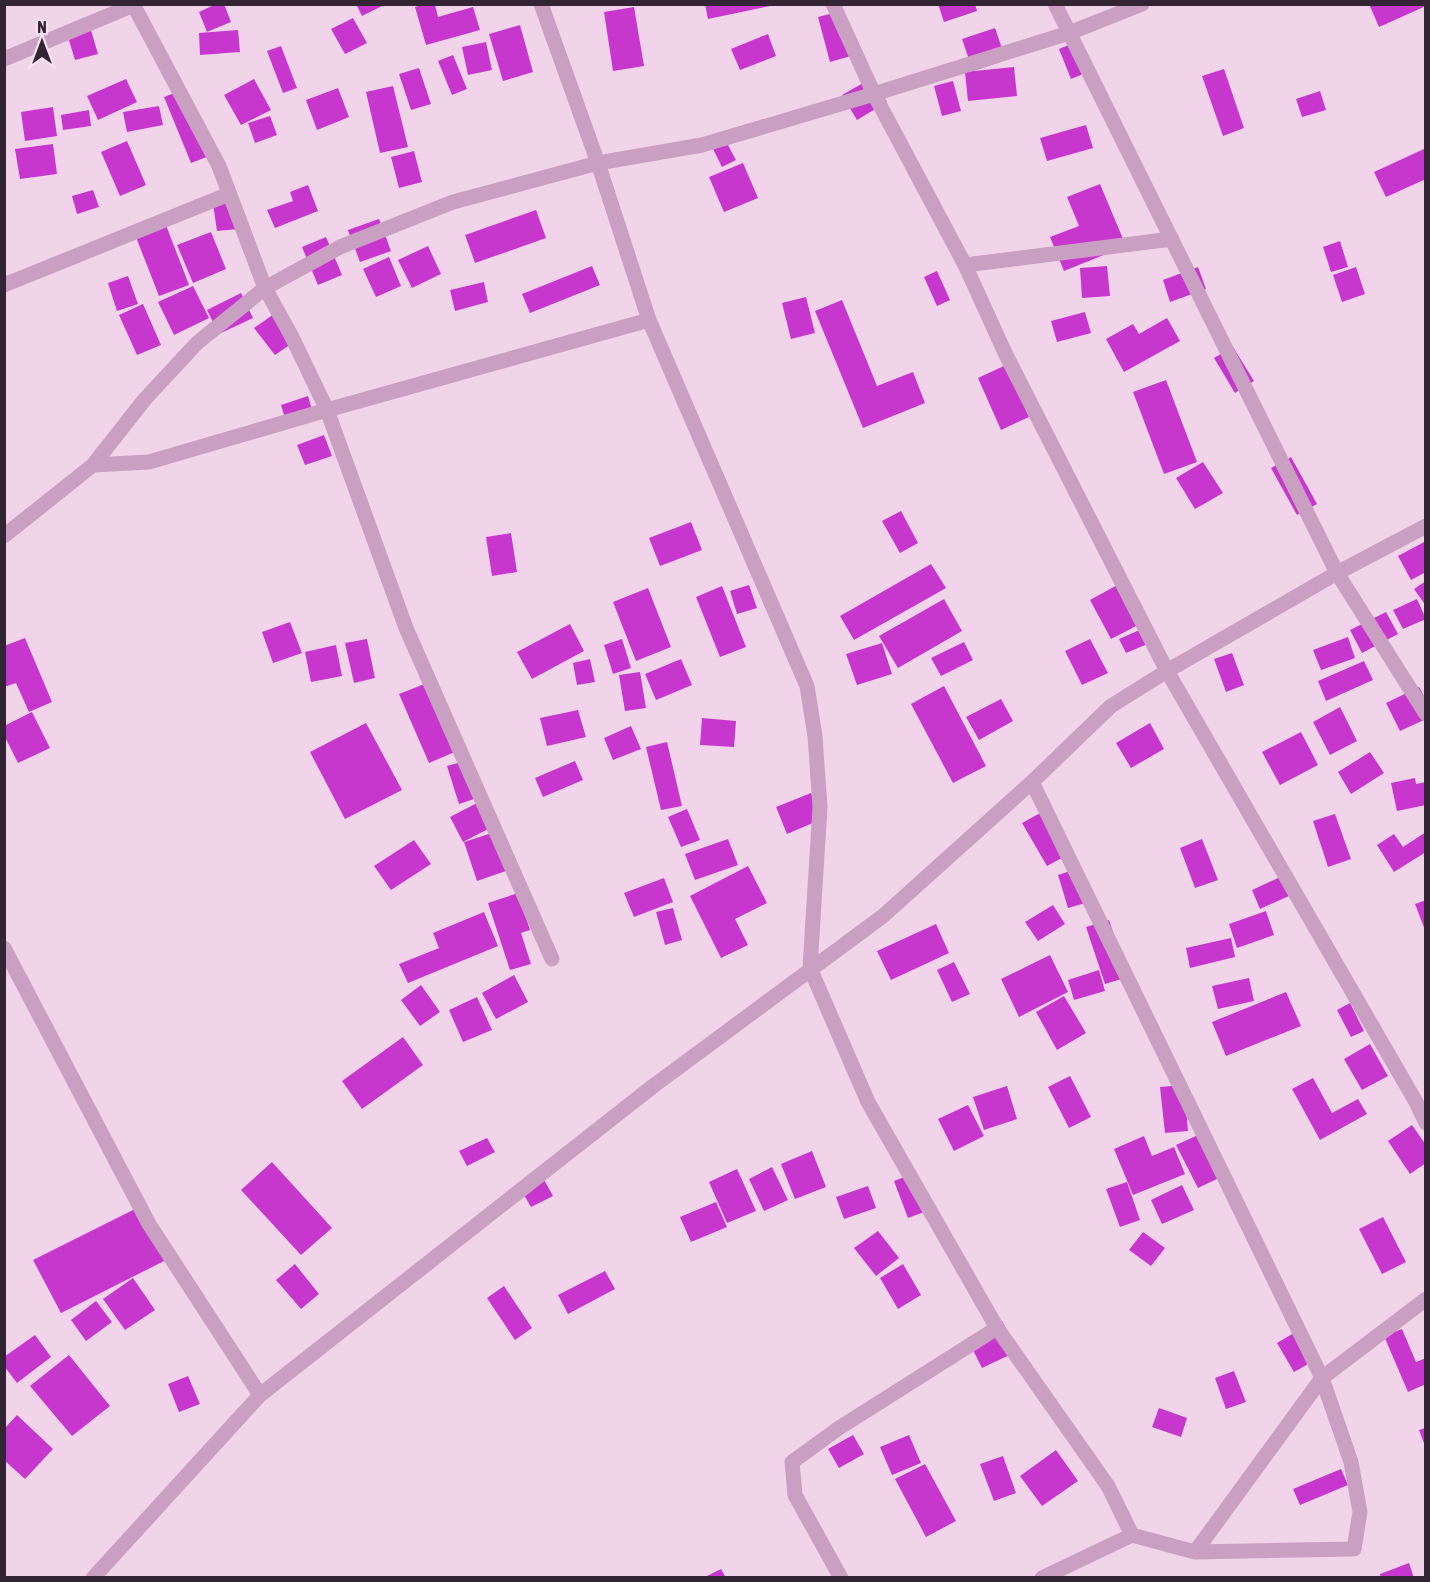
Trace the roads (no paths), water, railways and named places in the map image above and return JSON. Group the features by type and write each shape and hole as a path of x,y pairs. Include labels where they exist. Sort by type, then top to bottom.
{"street":[{"path":"541,4 649,320 807,686 815,736 820,807 810,968 868,1102 997,1329 1108,1486 1132,1535"},
{"path":"833,4 874,94 965,265 1006,355 1167,671 1410,1091 1425,1123"},
{"path":"1055,4 1337,573 1425,714"},
{"path":"4,536 93,465 145,399 197,343 265,288 340,247 453,202 597,163 702,145 1069,33 1142,4"},
{"path":"4,59 135,5 219,165 265,288 292,337 327,410 406,628 552,959"},
{"path":"4,285 229,194"},
{"path":"965,265 1172,239"},
{"path":"93,465 149,462 649,320"},
{"path":"93,1578 260,1395 652,1087 883,916 1032,782 1111,706 1337,573 1425,526"},
{"path":"1032,782 1322,1378 1351,1462 1360,1512 1354,1549 1195,1552 1132,1535 1042,1578"},
{"path":"4,948 149,1224 260,1395"},
{"path":"1195,1552 1322,1378 1425,1299"},
{"path":"841,1578 795,1495 792,1462 839,1428 997,1329"}]}
